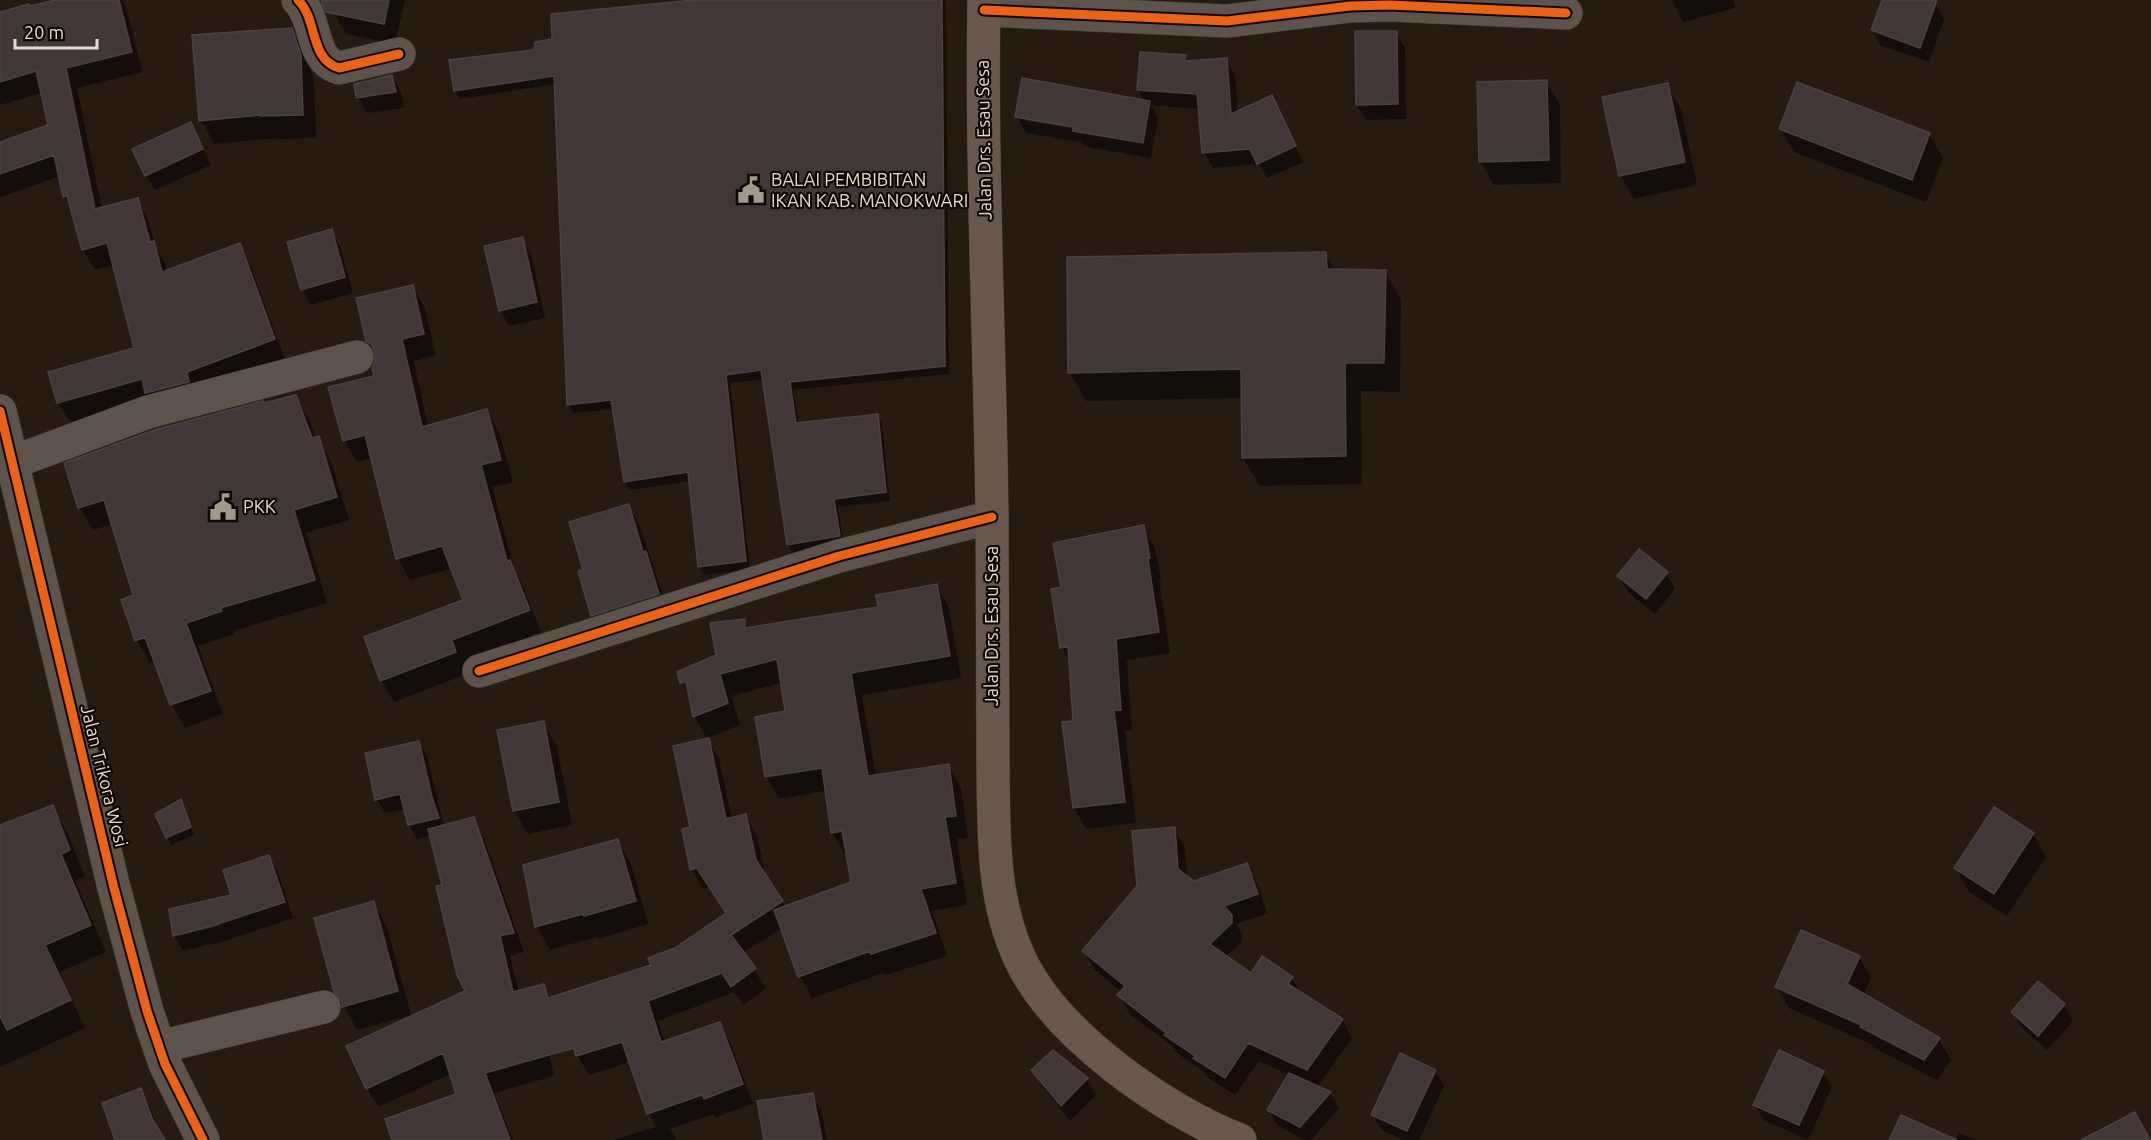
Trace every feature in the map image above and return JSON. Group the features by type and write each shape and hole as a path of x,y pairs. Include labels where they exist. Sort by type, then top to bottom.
{"highway":[{"name":"Jalan Drs. Esau Sesa","path":"984,5 985,228 992,517 995,853 1003,911 1021,962 1037,987 1078,1036 1167,1104 1240,1140"}],"street":[{"path":"298,0 306,7 319,50 326,63 339,68 399,54"},
{"path":"984,5 1227,21 1350,6 1390,5 1566,13"},
{"path":"11,462 156,410 357,357"},
{"name":"Jalan Trikora Wosi","path":"0,411 114,888 147,1011 173,1082 203,1140"},
{"path":"479,671 839,556 992,517"},
{"path":"159,1047 324,1007"}],"building":[{"path":"55,0 119,0 132,52 66,68 95,209 138,198 150,242 154,241 162,272 240,243 275,339 187,372 189,382 145,393 142,379 57,403 48,372 134,348 107,243 82,250 67,196 63,197 54,155 0,174 0,142 48,125 36,71 0,82 0,12"},
{"path":"321,0 389,0 384,24 326,12"},
{"name":"BALAI PEMBIBITAN IKAN KAB. MANOKWARI","path":"694,0 942,0 945,366 790,382 796,423 878,414 886,492 834,499 840,536 787,545 761,370 726,375 746,561 698,567 688,472 624,482 611,400 567,405 554,76 454,91 449,60 534,50 535,42 552,39 551,14"},
{"path":"1882,0 1937,0 1920,48 1871,30"},
{"path":"292,28 301,55 303,115 260,115 199,121 192,35"},
{"path":"1355,31 1397,31 1398,104 1356,105"},
{"path":"1140,52 1186,55 1185,61 1227,58 1231,114 1272,95 1296,146 1257,164 1250,149 1202,153 1197,94 1137,90"},
{"path":"392,75 396,92 356,98 354,84"},
{"path":"1022,78 1150,101 1143,143 1073,131 1073,127 1015,117"},
{"path":"1547,80 1549,160 1479,162 1477,82"},
{"path":"1797,82 1930,133 1912,180 1779,129"},
{"path":"1668,83 1685,162 1619,176 1602,97"},
{"path":"191,122 203,149 145,176 132,149"},
{"path":"332,229 345,277 301,290 287,242"},
{"path":"523,237 537,302 499,311 484,246"},
{"path":"1326,252 1327,269 1386,270 1384,363 1345,363 1346,456 1242,458 1241,369 1068,373 1067,257"},
{"path":"413,285 424,334 402,339 422,427 487,409 501,460 481,465 507,561 510,560 530,610 452,640 456,652 380,681 364,637 463,600 442,546 396,559 365,435 343,441 328,387 374,376 372,368 375,353 371,344 366,341 356,298"},
{"path":"296,395 312,438 319,436 337,497 294,510 315,580 221,608 222,611 186,623 211,691 170,705 145,637 135,641 121,600 133,595 104,500 78,508 64,463 154,430 263,401 264,403"},
{"path":"629,504 643,552 646,551 659,594 591,616 578,571 583,570 569,522"},
{"path":"1144,525 1159,632 1116,639 1121,710 1114,710 1125,802 1073,808 1062,722 1073,721 1068,647 1060,648 1051,589 1061,587 1053,543"},
{"path":"1639,549 1668,572 1646,599 1617,576"},
{"path":"937,584 950,656 851,673 868,776 949,764 956,816 945,817 956,883 921,889 936,933 871,954 870,951 798,977 774,910 851,882 842,831 831,833 822,768 765,777 755,717 785,711 777,659 720,674 728,703 693,717 686,682 680,683 677,672 716,655 710,623 745,619 745,628 878,607 876,595"},
{"path":"544,721 559,802 513,811 497,730"},
{"path":"709,738 726,819 746,814 756,860 783,901 731,935 756,968 731,987 722,973 648,1001 661,1042 720,1022 743,1084 704,1099 702,1095 647,1114 622,1042 576,1056 574,1048 485,1073 510,1140 392,1140 385,1119 456,1094 443,1053 366,1089 346,1046 465,991 457,975 436,886 442,885 428,829 474,817 514,933 500,936 513,992 544,984 548,998 651,965 648,958 675,948 726,913 697,868 690,870 682,829 690,827 673,746"},
{"path":"419,741 439,818 408,825 400,794 375,800 365,753"},
{"path":"181,799 191,827 166,838 155,814"},
{"path":"53,805 70,850 61,854 91,925 45,945 71,1000 7,1030 0,1016 0,825"},
{"path":"1994,807 2034,833 1994,894 1954,868"},
{"path":"1175,827 1178,869 1194,881 1247,863 1258,894 1224,906 1232,915 1232,923 1210,944 1251,973 1262,956 1293,977 1288,984 1343,1019 1307,1070 1248,1043 1225,1078 1193,1058 1195,1056 1164,1035 1166,1033 1117,995 1125,986 1082,951 1137,886 1132,831"},
{"path":"618,839 636,901 535,927 523,865"},
{"path":"269,855 285,902 173,936 169,909 231,895 223,870"},
{"path":"374,901 398,991 342,1007 342,1002 334,992 314,918"},
{"path":"1801,930 1860,956 1847,984 1940,1038 1924,1060 1860,1027 1861,1025 1775,987"},
{"path":"2038,981 2065,1004 2038,1036 2011,1012"},
{"path":"1053,1050 1088,1078 1061,1106 1031,1070"},
{"path":"1779,1050 1824,1071 1799,1125 1753,1105"},
{"path":"1400,1053 1436,1070 1407,1131 1371,1115"},
{"path":"1289,1073 1331,1092 1300,1127 1267,1110"},
{"path":"141,1088 152,1118 165,1140 115,1140 102,1103"},
{"path":"813,1093 822,1140 764,1140 757,1101"},
{"path":"2135,1112 2150,1140 2081,1140"},
{"path":"1901,1115 1957,1140 1889,1140"}],"cycle path":[{"path":"298,0 309,17 318,48 329,63 339,68 399,54"},
{"path":"984,10 1227,21 1350,6 1390,5 1566,13"},
{"path":"0,411 114,888 147,1011 165,1064 203,1140"},
{"path":"479,671 839,556 992,517"}],"place":[{"name":"BALAI PEMBIBITAN IKAN KAB. MANOKWARI","path":"751,190"},
{"name":"PKK","path":"223,507"}]}
